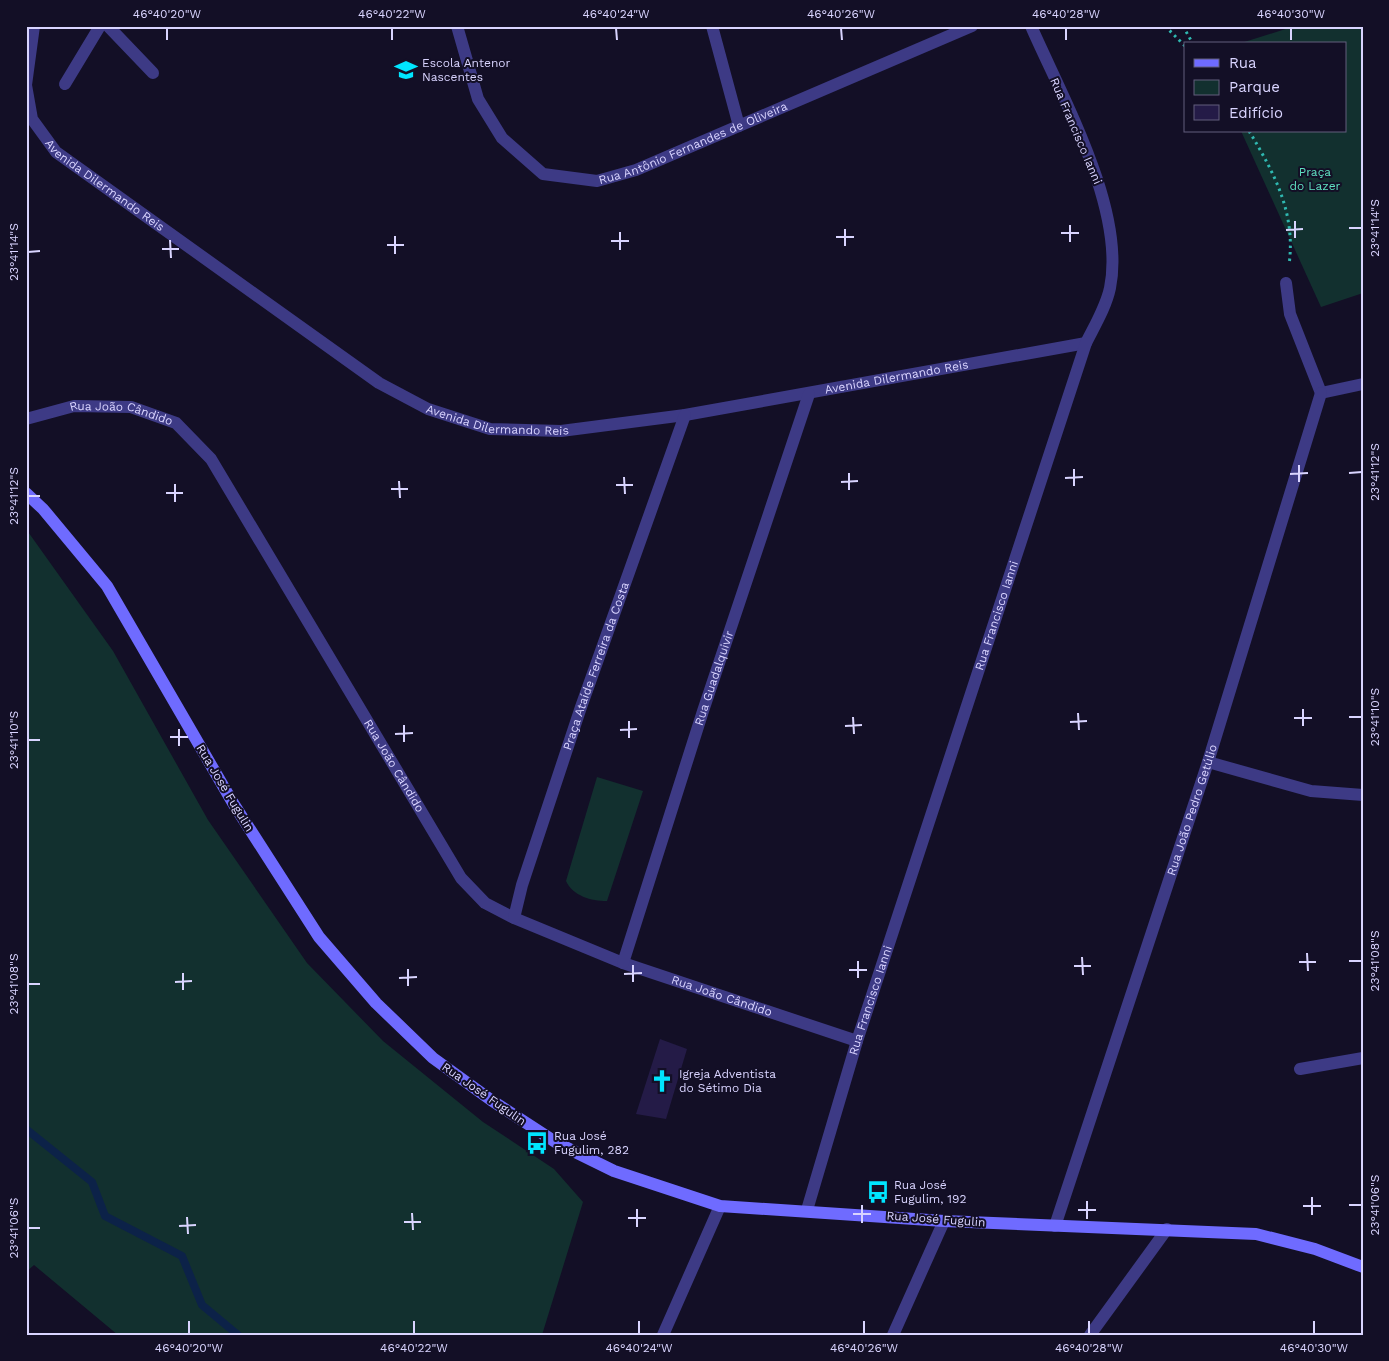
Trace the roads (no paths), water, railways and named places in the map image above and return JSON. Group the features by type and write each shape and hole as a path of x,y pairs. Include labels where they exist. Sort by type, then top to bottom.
{"street":[{"name":"Avenida Dilermando Reis","path":"34,26 26,85 32,119 56,152 379,383 428,410 490,430 561,431 685,415 1086,343"},
{"path":"66,84 100,26"},
{"path":"108,26 153,73"},
{"name":"Rua Antônio Fernandes de Oliveira","path":"457,26 478,99 502,138 543,174 597,182 636,170 972,26"},
{"path":"712,26 739,126"},
{"name":"Rua Francisco Ianni","path":"807,1210 858,1041 1086,343 1100,316 1110,288 1113,258 1108,218 1096,173 1030,26"},
{"path":"1286,283 1290,314 1321,394 1363,384"},
{"name":"Rua Guadalquivir","path":"623,964 703,711 808,394"},
{"name":"Rua João Pedro Getúlio","path":"1055,1226 1208,762 1321,394"},
{"name":"Rua João Cândido","path":"26,419 74,406 131,407 176,423 211,459 461,878 485,903 514,918 623,964 858,1041"},
{"name":"Praça Ataíde Ferreira da Costa","path":"514,918 522,885 581,708 685,415"},
{"name":"Rua José Fugulin","path":"26,493 43,508 107,586 233,803 319,937 376,1003 433,1058 491,1100 557,1143 614,1171 720,1206 807,1210 944,1221 1256,1234 1314,1249 1363,1267"},
{"path":"1208,762 1311,792 1363,795"},
{"path":"1300,1069 1363,1058"},
{"path":"663,1335 720,1206"},
{"path":"894,1335 944,1221"},
{"path":"1090,1335 1167,1229"}],"waterway":[{"path":"26,1129 92,1182 105,1216 182,1256 202,1305 238,1335"}],"place":[{"name":"Escola Antenor Nascentes","path":"406,70"},
{"name":"Igreja Adventista do Sétimo Dia","path":"662,1081"},
{"name":"Rua José Fugulim, 282","path":"537,1143"},
{"name":"Rua José Fugulim, 192","path":"878,1192"}],"park label":[{"name":"Praça do Lazer","path":"1315,179"}]}
